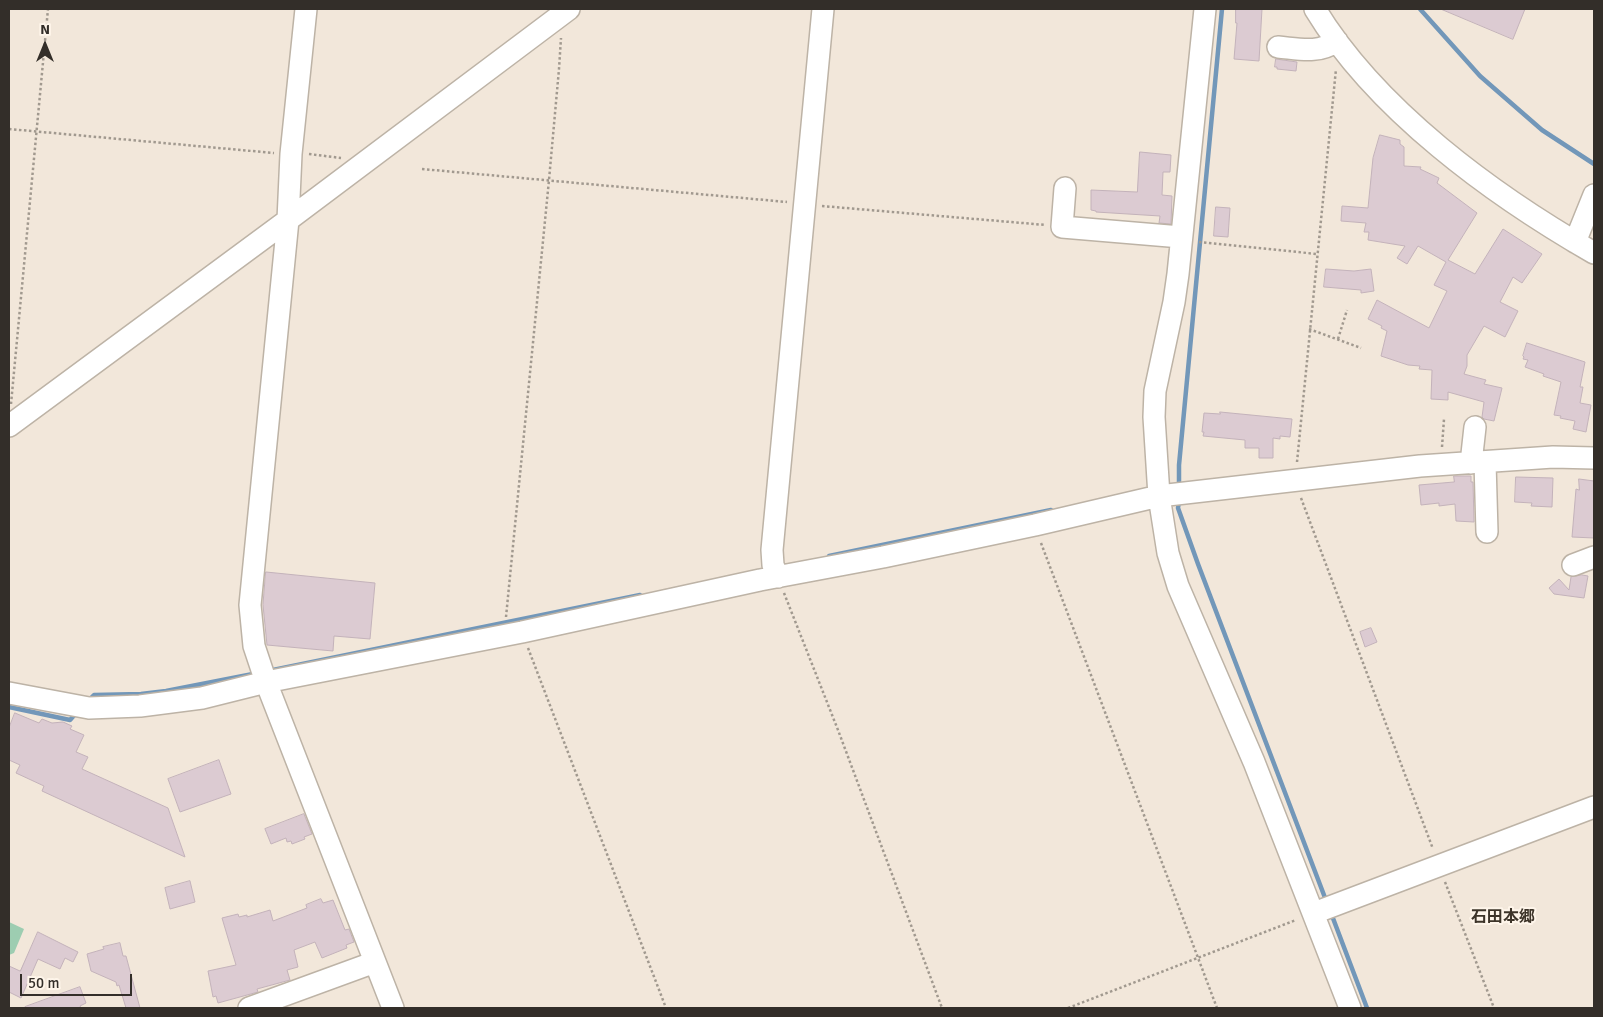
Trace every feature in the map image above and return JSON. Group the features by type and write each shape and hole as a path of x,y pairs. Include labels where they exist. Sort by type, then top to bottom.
{"street":[{"path":"306,9 291,153 288,220 250,605 254,646 266,682 393,1008"},
{"path":"778,577 773,565 772,550 823,9"},
{"path":"1205,9 1174,302 1155,391 1154,417 1159,496 1168,553 1178,586 1254,762 1350,1008"},
{"path":"1315,9 1340,45 1395,108 1442,149 1494,189 1594,253"},
{"path":"9,419 288,220 364,161 565,12"},
{"path":"1278,47 1309,50 1340,45"},
{"path":"1065,188 1062,227 1181,239"},
{"path":"1575,242 1594,195"},
{"path":"1475,427 1487,532"},
{"path":"9,693 89,708 132,707 202,698 266,682 513,634 778,577 1035,525 1159,496 1440,465 1552,457 1594,458"},
{"path":"1574,565 1594,557"},
{"path":"1314,913 1440,867 1594,807"},
{"path":"248,1008 375,962"}],"path":[{"path":"9,419 48,9"},
{"path":"565,12 549,180 513,634 666,1008"},
{"path":"1340,45 1334,74 1294,481 1494,1008"},
{"path":"9,129 364,161"},
{"path":"422,168 1062,227"},
{"path":"1181,239 1316,254"},
{"path":"1338,339 1347,310"},
{"path":"1309,329 1361,348"},
{"path":"1440,465 1444,419"},
{"path":"1035,525 1217,1008"},
{"path":"778,577 838,730 942,1008"},
{"path":"1068,1008 1314,913"}],"green space":[{"path":"9,922 24,929 14,953 9,955"}],"building":[{"path":"1236,9 1262,9 1259,61 1234,59 1237,23"},
{"path":"1441,9 1525,9 1513,39"},
{"path":"1276,59 1297,62 1296,71 1277,69 1275,67"},
{"path":"1380,135 1400,140 1400,144 1404,147 1404,166 1421,167 1420,169 1439,178 1437,183 1477,213 1448,260 1475,274 1503,229 1542,254 1522,283 1513,277 1500,302 1518,311 1505,337 1484,326 1467,355 1467,366 1464,374 1486,380 1484,384 1502,388 1494,421 1482,417 1484,402 1448,392 1448,400 1431,399 1432,370 1419,369 1420,366 1408,365 1381,356 1387,331 1381,328 1382,326 1368,319 1377,300 1429,328 1447,291 1434,285 1446,262 1418,246 1407,264 1397,258 1405,246 1368,240 1369,232 1364,232 1366,223 1341,221 1342,206 1368,208 1373,158"},
{"path":"1140,152 1171,155 1170,172 1163,172 1162,195 1172,196 1171,224 1159,223 1160,216 1096,212 1091,210 1091,190 1137,192"},
{"path":"1216,207 1230,208 1228,237 1214,236"},
{"path":"1326,269 1354,271 1371,269 1374,291 1361,293 1361,290 1324,287"},
{"path":"1527,343 1585,362 1580,387 1583,387 1580,403 1591,405 1586,432 1573,429 1575,421 1554,415 1561,382 1525,367 1528,360 1523,359 1523,356"},
{"path":"1220,412 1292,419 1290,437 1280,436 1280,439 1273,438 1273,458 1259,458 1259,448 1245,448 1245,440 1203,436 1204,413 1220,414"},
{"path":"1454,476 1471,476 1471,482 1473,482 1474,522 1456,521 1455,504 1439,506 1439,503 1421,505 1419,485 1454,482"},
{"path":"1516,477 1553,478 1552,507 1531,506 1532,503 1515,502"},
{"path":"1579,479 1594,481 1594,538 1572,537 1576,489 1579,490"},
{"path":"266,572 375,583 370,639 334,636 333,651 267,645 263,605"},
{"path":"1588,576 1584,598 1554,594 1549,588 1559,579 1569,590 1571,577"},
{"path":"1371,628 1377,642 1365,647 1360,632"},
{"path":"15,713 39,723 42,719 52,723 63,722 72,726 70,729 84,735 76,752 88,757 82,769 168,808 185,857 42,791 44,786 16,773 20,765 9,760 9,728"},
{"path":"219,760 231,794 180,812 168,779"},
{"path":"304,814 312,834 292,844 291,841 287,842 286,838 271,844 265,829"},
{"path":"190,881 195,902 170,909 165,888"},
{"path":"321,899 323,903 333,900 345,930 349,929 354,942 346,945 347,948 322,958 315,942 294,950 298,967 287,970 290,980 257,989 258,992 218,1003 216,996 213,997 208,971 236,965 222,918 238,914 239,917 247,915 247,917 270,910 273,921 307,908 306,905"},
{"path":"38,932 78,952 73,962 65,958 60,969 38,959 21,998 9,992 9,966 20,971"},
{"path":"120,943 123,956 126,956 140,1008 126,1008 119,985 117,986 116,982 91,971 87,954 104,949 103,947"},
{"path":"80,987 86,1003 80,1006 81,1008 25,1008 25,1007"}],"waterway":[{"path":"1179,488 1179,465 1222,9"},
{"path":"1420,9 1480,76 1542,130 1594,164"},
{"path":"1179,501 1178,508 1198,564 1327,903"},
{"path":"829,556 1051,510"},
{"path":"268,671 640,595"},
{"path":"88,701 94,695 141,694 166,691 258,673"},
{"path":"9,707 70,720 77,712"},
{"path":"1331,913 1367,1008"}],"district":[{"name":"石田本郷","path":"1503,918"}]}
